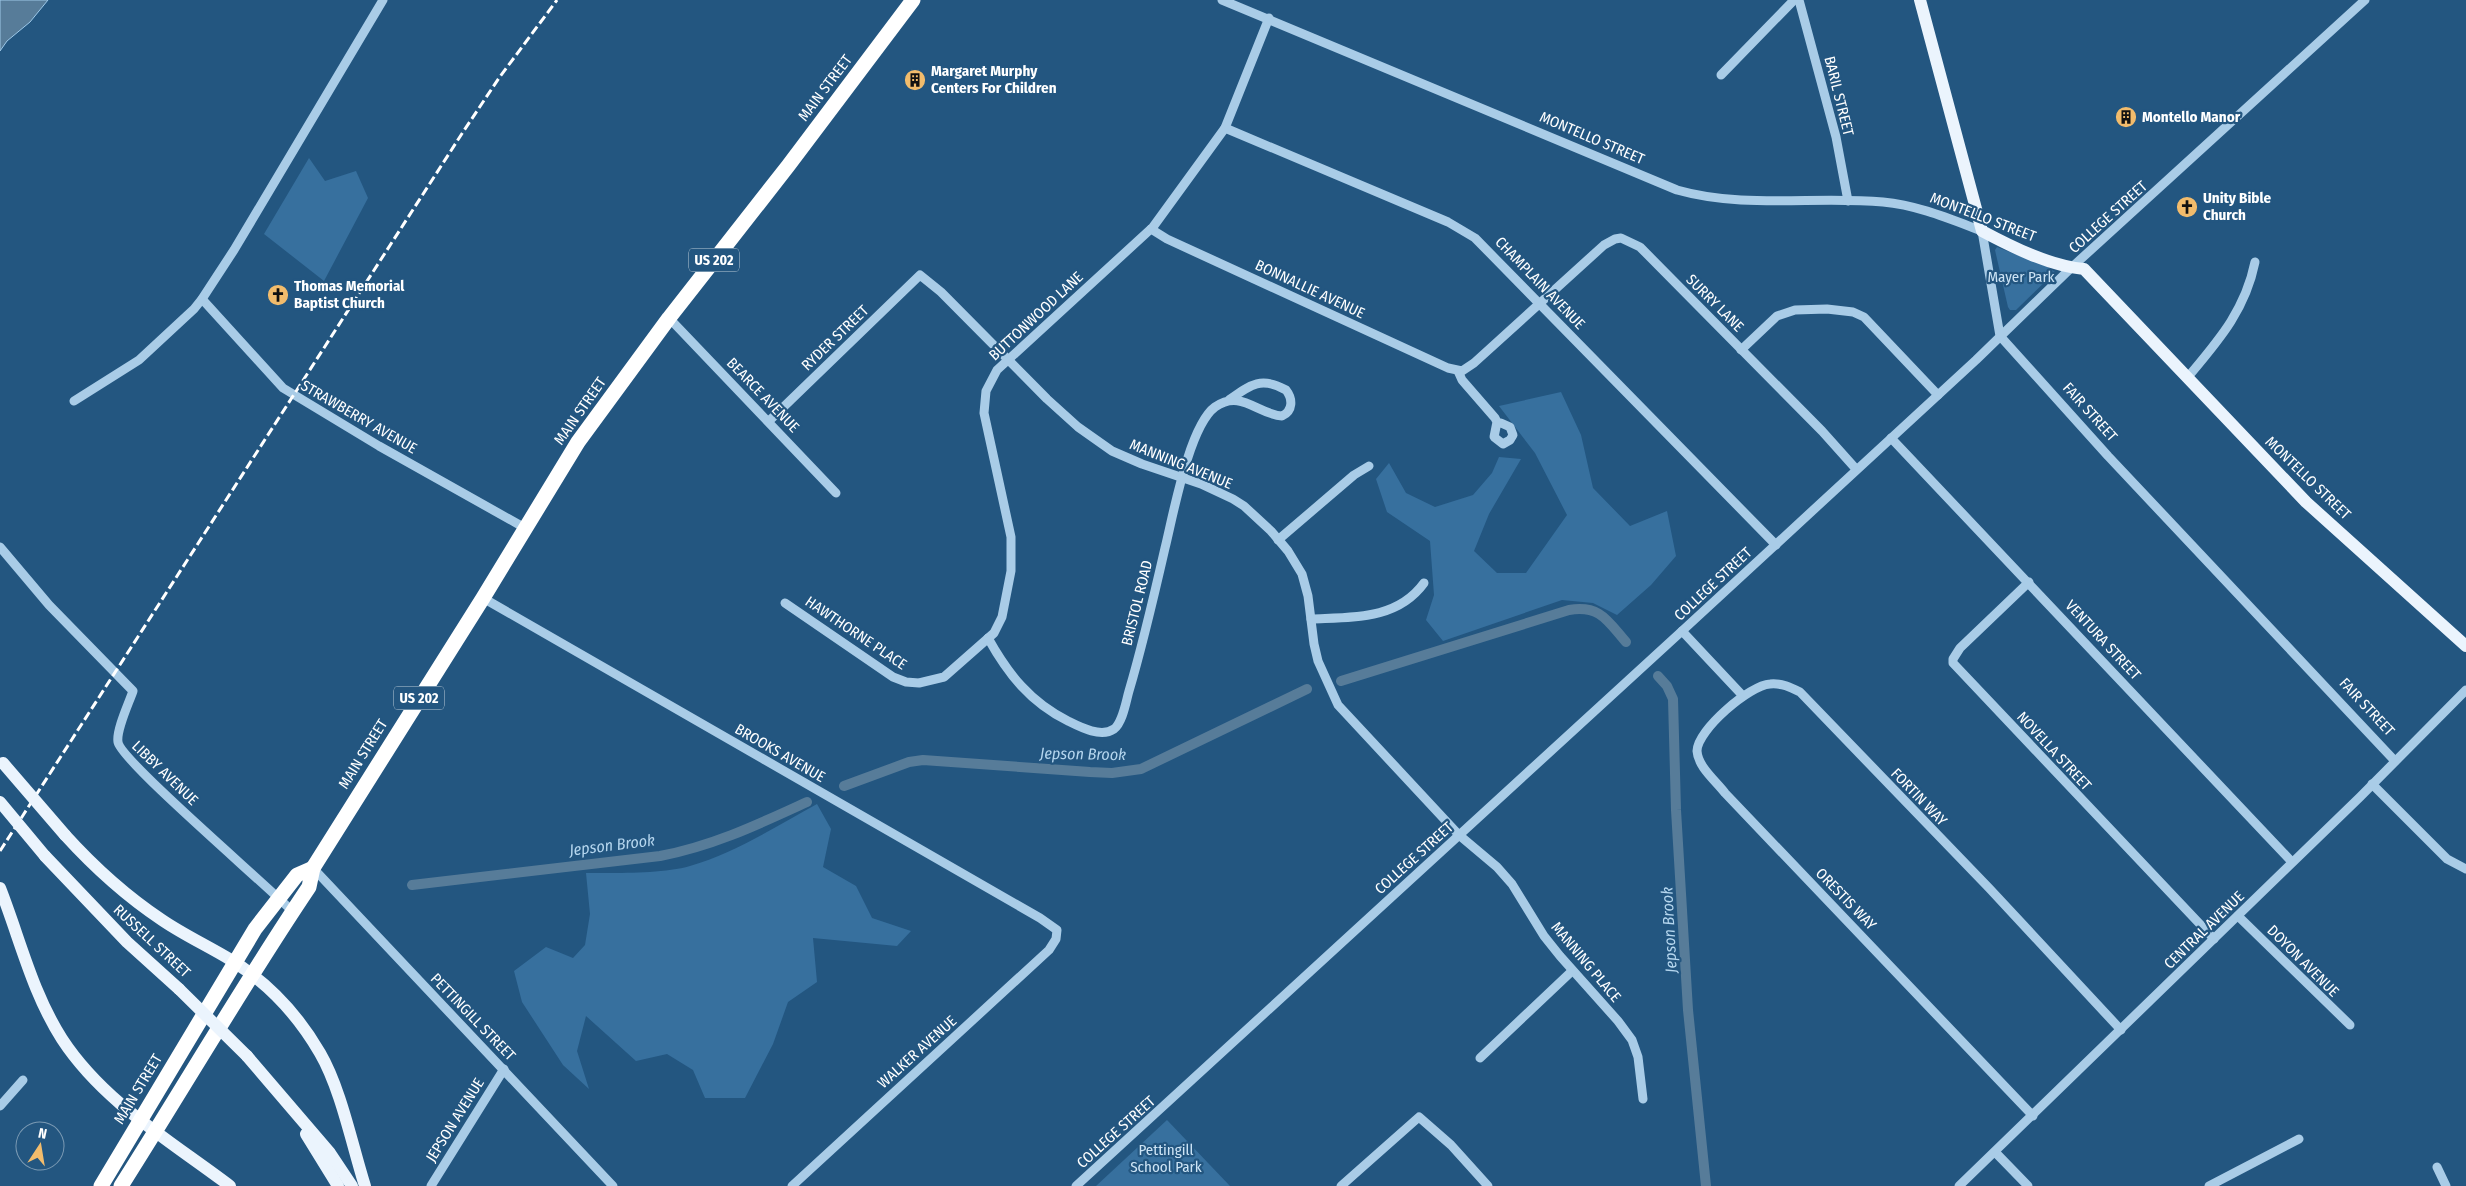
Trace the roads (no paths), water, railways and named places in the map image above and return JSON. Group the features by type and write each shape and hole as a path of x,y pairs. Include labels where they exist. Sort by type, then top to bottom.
{"highway":[{"name":"MAIN STREET","path":"120,1186 309,887 313,868 483,598 578,442 669,318 800,150 913,0"},
{"name":"MAIN STREET","path":"100,1186 234,962 297,875 313,868"}],"main road":[{"path":"1920,0 1982,230"},
{"name":"MONTELLO STREET","path":"1982,230 2072,268 2084,269 2306,502 2466,646"},
{"path":"1,761 65,835 110,880 162,920 234,962 263,983 304,1028 329,1071 365,1186"},
{"name":"RUSSELL STREET","path":"0,802 45,856 127,942 248,1056 330,1153 352,1186"},
{"path":"0,888 36,989 63,1040 99,1083 139,1120 230,1186"},
{"name":"RUSSELL STREET","path":"285,1100 338,1186"}],"street":[{"path":"74,401 139,360 194,309 202,299 234,250 383,0"},
{"name":"MONTELLO STREET","path":"1222,0 1677,190 1718,199 1885,202 1919,209 1982,230"},
{"path":"1721,75 1794,0"},
{"name":"BARIL STREET","path":"1799,0 1836,137 1848,201"},
{"name":"COLLEGE STREET","path":"1076,1186 1682,632 2072,268 2365,0"},
{"name":"BUTTONWOOD LANE","path":"988,638 998,628 1002,617 1008,595 1012,554 1008,516 986,422 984,400 993,377 1008,360 1151,229 1225,128 1268,18"},
{"name":"CHAMPLAIN AVENUE","path":"1225,128 1465,231 1482,244 1776,545"},
{"name":"BONNALLIE AVENUE","path":"1151,229 1167,239 1330,314 1448,368 1458,370"},
{"path":"1982,230 2000,336"},
{"name":"SURRY LANE","path":"1540,303 1604,246 1615,239 1621,238 1640,247 1856,469"},
{"path":"2187,378 2239,312 2252,277 2255,262"},
{"name":"MANNING AVENUE","path":"920,275 942,292 1047,399 1078,427 1112,451 1217,491 1244,506 1278,540 1288,551 1302,574 1318,661 1338,705 1459,835"},
{"name":"RYDER STREET","path":"769,421 920,275"},
{"name":"STRAWBERRY AVENUE","path":"202,299 283,388 379,446 525,528"},
{"path":"1501,423 1510,427 1513,435 1510,440 1503,444 1494,437 1497,422 1462,380 1458,370 1465,370 1474,363 1540,303"},
{"path":"1742,350 1777,316 1784,312 1827,309 1853,312 1873,325 1938,395"},
{"name":"BEARCE AVENUE","path":"669,318 836,493"},
{"name":"FAIR STREET","path":"2000,336 2108,456 2395,761"},
{"name":"BRISTOL ROAD","path":"988,638 1010,675 1049,710 1092,731 1110,732 1119,723 1131,683 1183,477 1204,419 1214,408 1258,382 1265,382 1286,390 1291,403 1289,411 1282,416 1276,416 1246,403 1229,400"},
{"name":"VENTURA STREET","path":"1891,438 2292,862"},
{"path":"1278,540 1354,475 1369,466"},
{"name":"LIBBY AVENUE","path":"0,547 48,605 133,691 117,737 120,750 293,912"},
{"name":"NOVELLA STREET","path":"2029,582 1960,648 1952,659 1953,663 2214,939"},
{"path":"1311,619 1375,615 1409,600 1424,583"},
{"name":"BROOKS AVENUE","path":"483,598 1040,918 1054,927 1058,935"},
{"name":"HAWTHORNE PLACE","path":"785,603 893,677 906,682 919,684 944,677 988,638"},
{"path":"1682,632 1743,696"},
{"name":"FORTIN WAY","path":"1743,696 1758,686 1779,684 1805,696 2121,1030"},
{"name":"CENTRAL AVENUE","path":"1959,1186 2238,916 2466,690"},
{"name":"ORESTIS WAY","path":"1743,696 1705,732 1699,741 1697,752 1700,763 1725,792 2032,1116"},
{"path":"2372,784 2447,859 2466,869"},
{"name":"MANNING PLACE","path":"1459,835 1497,867 1512,884 1544,936 1572,971 1618,1021 1632,1040 1638,1057 1643,1099"},
{"name":"PETTINGILL STREET","path":"313,868 614,1186"},
{"name":"DOYON AVENUE","path":"2238,916 2350,1025"},
{"name":"WALKER AVENUE","path":"792,1186 1041,957 1054,944 1058,935"},
{"path":"1480,1058 1572,971"},
{"name":"JEPSON AVENUE","path":"431,1186 504,1068"},
{"path":"0,1106 24,1080"},
{"path":"1341,1186 1419,1117 1451,1144 1488,1186"},
{"path":"2209,1186 2299,1139"},
{"path":"1995,1152 2028,1186"},
{"path":"2437,1167 2446,1186"}],"waterway":[{"name":"Jepson Brook","path":"1341,681 1569,610 1580,609 1596,612 1608,621 1626,642"},
{"name":"Jepson Brook","path":"1658,676 1667,686 1673,699 1676,810 1688,1010 1706,1186"},
{"name":"Jepson Brook","path":"844,786 909,762 923,760 1112,773 1141,769 1307,689"},
{"name":"Jepson Brook","path":"412,885 660,856 680,852 753,826 807,802"}],"railway":[{"path":"0,851 463,132 499,78 557,0"}],"place":[{"name":"Margaret Murphy Centers For Children","path":"915,80"},
{"name":"Montello Manor","path":"2126,117"},
{"name":"Unity Bible Church","path":"2187,207"},
{"name":"Thomas Memorial Baptist Church","path":"278,295"}],"park label":[{"name":"Mayer Park","path":"2021,277"},
{"name":"Pettingill School Park","path":"1166,1158"}]}
